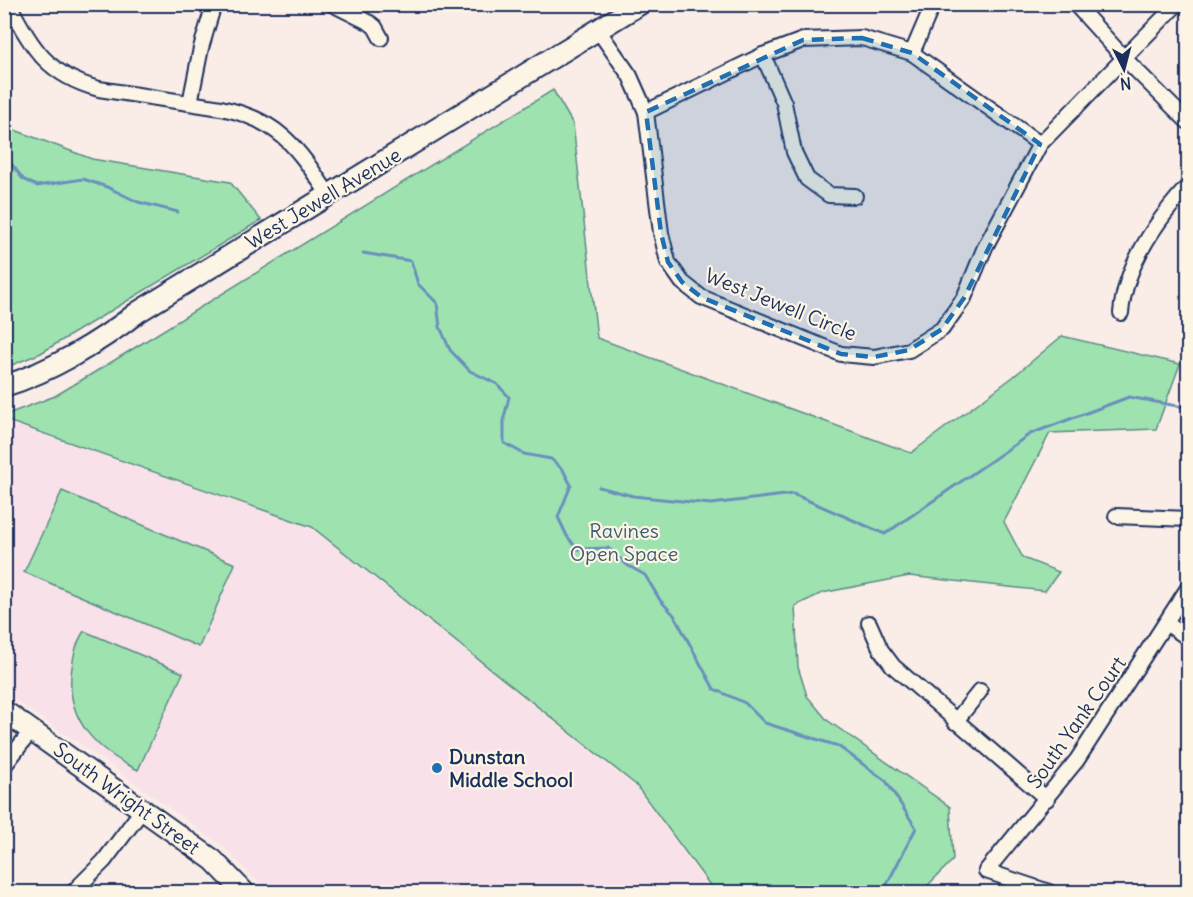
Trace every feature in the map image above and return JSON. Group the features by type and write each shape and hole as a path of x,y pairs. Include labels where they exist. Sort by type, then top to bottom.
{"main road":[{"name":"West Jewell Avenue","path":"4,386 36,374 119,327 138,312 328,194 640,4"},
{"name":"South Wright Street","path":"4,711 213,860 244,892"}],"street":[{"path":"9,4 36,52 71,80 99,89 236,111 273,128 300,153 328,194"},
{"path":"190,103 214,4"},
{"path":"332,4 370,23 381,38"},
{"path":"912,53 933,4"},
{"path":"1075,4 1124,58 1188,122"},
{"name":"West Jewell Circle","path":"598,30 630,76 646,112 661,233 668,262 682,282 701,297 841,354 874,357 909,350 942,329 964,298 985,247 1040,144 1178,4"},
{"path":"646,112 763,55 803,40 835,37 862,38 912,53 1040,144"},
{"path":"763,55 784,103 794,152 807,179 828,195 855,196"},
{"path":"1121,313 1130,273 1156,227 1188,186"},
{"path":"1116,516 1188,519"},
{"name":"South Yank Court","path":"1048,892 986,871 1077,760 1188,588"},
{"path":"869,623 881,650 893,666 1047,799"},
{"path":"1166,624 1188,638"},
{"path":"956,722 980,691"},
{"path":"4,766 32,730"},
{"path":"73,892 104,861 143,809"}],"highlighted area":[{"path":"862,38 912,53 1040,144 964,298 942,329 909,350 874,357 841,354 701,297 682,282 668,262 661,233 646,112 803,40"}],"shaded area":[{"path":"5,422 311,528 635,787 712,892 268,892 225,848 105,761 5,693"}],"green space":[{"name":"Ravines Open Space","path":"553,90 573,124 597,338 911,453 1013,377 1062,336 1180,364 1156,429 1050,433 1004,522 1023,558 1059,572 1045,591 909,576 822,593 795,606 798,667 807,696 827,720 950,807 953,860 921,892 715,892 636,785 312,527 5,420 5,415 55,396 110,363"},
{"path":"4,126 92,159 230,182 261,220 41,353 5,368"},
{"path":"62,491 235,564 199,647 24,572"},
{"path":"84,631 183,673 138,770 124,763 99,744 88,733 74,707 71,675 76,647"}],"waterway":[{"path":"4,142 8,143 10,162 23,179 37,186 83,179 107,187 138,202 178,212"},
{"path":"363,253 411,261 418,284 437,303 440,327 450,350 470,371 497,384 509,397 504,418 504,443 524,454 551,459 563,470 571,485 558,517 567,536 577,549 608,548 627,565 645,575 660,600 674,615 714,689 745,703 765,723 838,746 886,781 916,828 886,886 887,892"},
{"path":"599,487 633,496 711,504 793,494 885,534 1030,434 1129,397 1188,408"}],"place":[{"name":"Dunstan Middle School","path":"437,768"}]}
